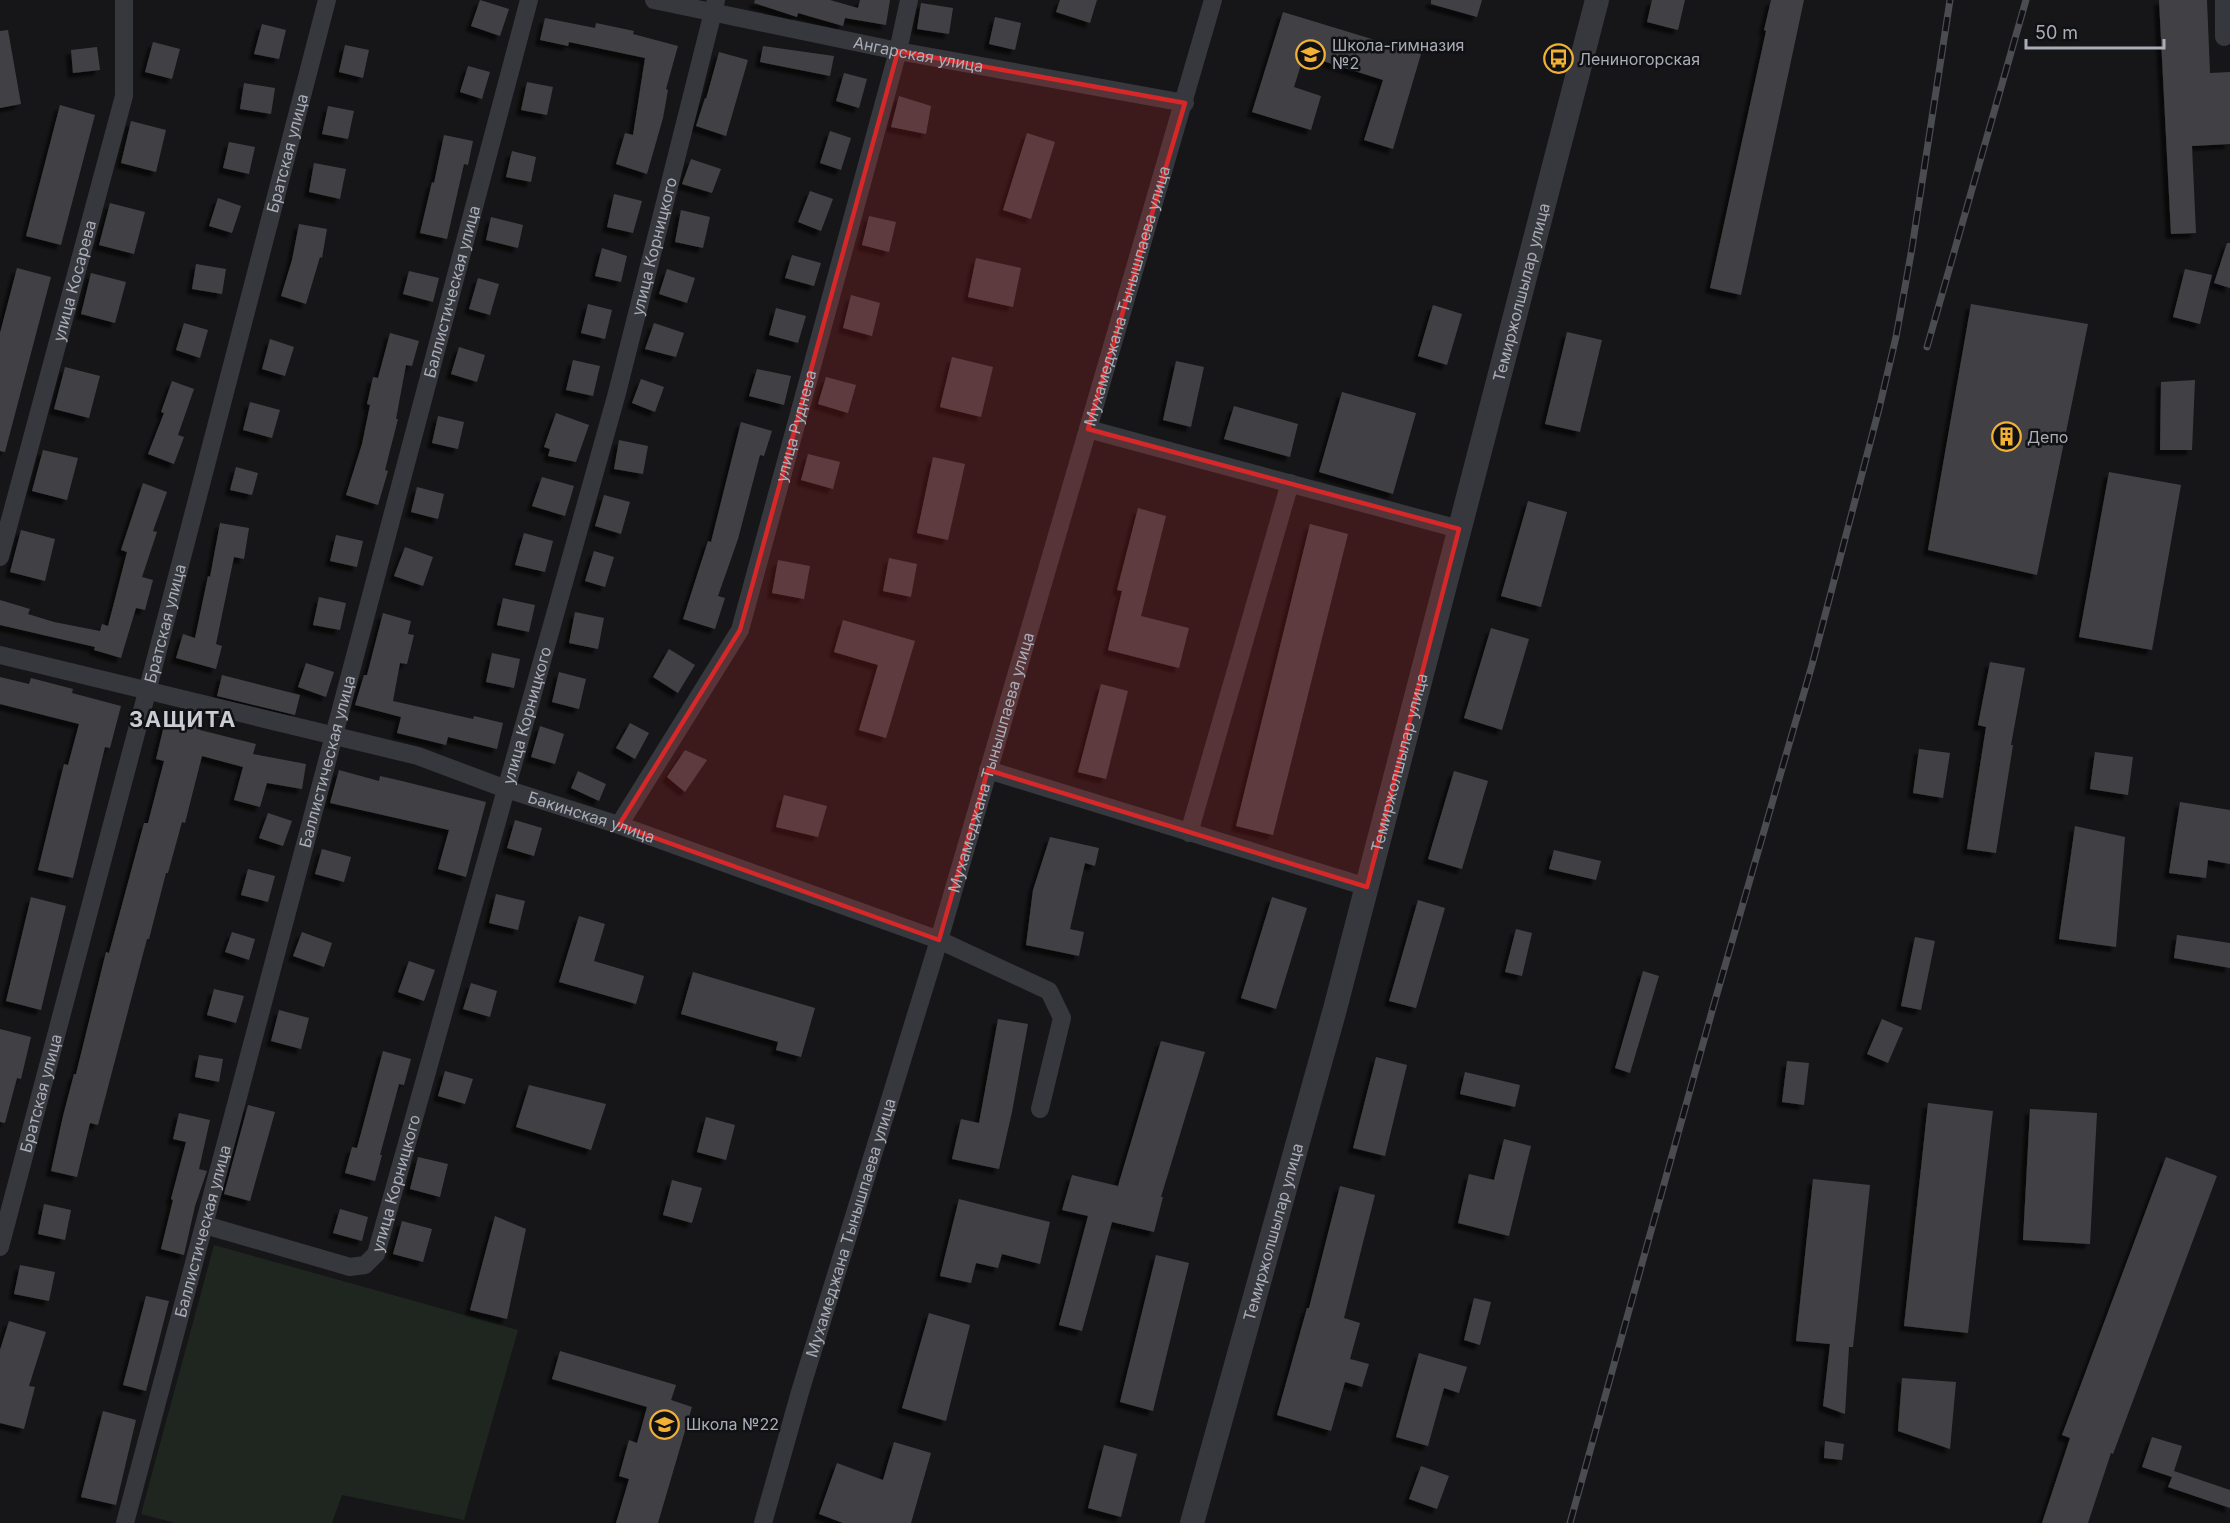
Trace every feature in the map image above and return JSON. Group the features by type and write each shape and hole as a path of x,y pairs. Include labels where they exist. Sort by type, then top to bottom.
{"street":[{"name":"улица Косарева","path":"0,557 124,96 124,0"},
{"name":"Братская улица","path":"0,1247 327,0"},
{"name":"Баллистическая улица","path":"125,1523 206,1225 333,736 529,0"},
{"name":"Ангарская улица","path":"654,0 714,6 898,51 1185,103"},
{"name":"улица Руднева","path":"619,825 740,630 898,51 909,0"},
{"name":"Мухамеджана Тынышпаева улица","path":"763,1523 800,1392 939,940 1185,103 1213,0"},
{"name":"Темиржолшылар улица","path":"1192,1523 1367,887 1597,0"},
{"path":"2224,0 2224,37"},
{"name":"улица Корницкого","path":"206,1225 350,1267 365,1265 376,1254 617,393 714,6"},
{"path":"1088,429 1459,529"},
{"path":"1189,833 1290,483"},
{"name":"Бакинская улица","path":"0,655 418,756 506,789 619,825 939,940 1049,991 1062,1018 1040,1109"},
{"path":"988,770 1367,887"}],"highlighted area":[{"path":"898,51 1185,103 1088,429 1459,529 1367,887 988,770 939,940 619,825 740,630"}],"shaded area":[{"path":"214,1245 518,1330 464,1520 342,1495 332,1523 175,1523 141,1514"}],"building":[{"path":"480,0 509,9 500,36 471,26"},
{"path":"755,0 830,0 858,8 860,0 890,0 886,25 845,18 843,26 798,13 797,17 754,3"},
{"path":"1060,0 1097,0 1090,23 1056,12"},
{"path":"1431,0 1482,0 1477,17 1431,4"},
{"path":"1652,0 1685,0 1678,30 1647,22"},
{"path":"1771,0 1804,0 1741,295 1710,288"},
{"path":"2159,0 2207,0 2210,73 2230,72 2230,144 2192,146 2196,233 2171,234"},
{"path":"921,3 953,8 949,34 917,29"},
{"path":"1283,12 1421,54 1393,149 1364,140 1383,80 1304,55 1294,87 1321,96 1311,130 1252,112"},
{"path":"995,17 1021,23 1015,50 989,44"},
{"path":"545,18 595,28 596,23 634,31 633,34 678,46 666,89 668,90 663,118 647,174 616,164 625,133 633,135 645,58 569,42 568,46 540,40"},
{"path":"262,24 286,30 279,59 254,54"},
{"path":"8,30 21,104 0,108 0,31"},
{"path":"153,42 180,49 172,79 145,72"},
{"path":"345,45 369,50 363,78 339,72"},
{"path":"763,46 834,56 830,76 760,62"},
{"path":"97,47 100,70 73,73 71,50"},
{"path":"719,52 748,60 726,136 696,126"},
{"path":"468,66 490,72 482,99 460,92"},
{"path":"844,73 867,79 859,108 836,101"},
{"path":"527,82 553,87 547,115 521,110"},
{"path":"244,83 275,88 271,114 240,109"},
{"path":"899,96 931,106 926,134 891,127"},
{"path":"60,105 95,115 61,245 26,236"},
{"path":"328,106 354,111 348,139 322,134"},
{"path":"131,121 166,130 156,172 121,163"},
{"path":"830,131 851,138 841,170 820,163"},
{"path":"1027,133 1055,142 1031,219 1003,210"},
{"path":"444,135 473,141 468,165 464,164 447,239 420,233"},
{"path":"229,142 255,147 249,174 223,168"},
{"path":"512,151 536,157 531,182 506,177"},
{"path":"691,159 721,169 712,193 682,184"},
{"path":"314,163 346,169 340,199 309,192"},
{"path":"810,191 833,199 821,231 798,222"},
{"path":"614,194 642,201 633,233 607,227"},
{"path":"218,198 241,206 232,233 209,226"},
{"path":"110,203 145,212 134,254 99,245"},
{"path":"681,210 710,217 703,248 675,242"},
{"path":"869,216 896,222 889,252 862,245"},
{"path":"491,217 523,225 518,248 486,240"},
{"path":"299,224 327,229 322,258 320,257 306,304 281,296 292,260"},
{"path":"2227,243 2230,243 2230,288 2214,283"},
{"path":"602,248 627,256 621,282 595,276"},
{"path":"792,255 821,263 814,286 785,278"},
{"path":"976,258 1021,268 1013,307 968,297"},
{"path":"196,264 226,269 222,294 192,289"},
{"path":"17,268 51,277 5,452 0,451 0,333"},
{"path":"667,269 695,278 687,303 659,294"},
{"path":"2185,269 2212,275 2200,324 2173,317"},
{"path":"409,271 439,278 433,302 403,294"},
{"path":"91,273 126,282 115,323 81,314"},
{"path":"478,278 499,284 490,315 469,309"},
{"path":"851,295 880,303 872,336 843,328"},
{"path":"588,304 612,310 605,339 581,333"},
{"name":"Депо","path":"1971,304 2088,324 2037,575 1928,550"},
{"path":"1433,305 1462,314 1447,365 1418,356"},
{"path":"776,308 806,316 798,343 769,335"},
{"path":"184,323 208,330 200,358 176,350"},
{"path":"654,323 684,333 676,357 645,349"},
{"path":"1567,332 1602,340 1580,432 1545,424"},
{"path":"390,333 419,341 412,366 406,365 396,419 398,419 385,470 388,471 378,505 346,495 362,444 373,377 378,378"},
{"path":"270,339 294,347 285,376 262,369"},
{"path":"459,347 485,355 477,382 451,374"},
{"path":"952,357 993,367 981,417 940,407"},
{"path":"573,360 600,366 593,396 566,390"},
{"path":"1176,361 1204,367 1191,427 1163,420"},
{"path":"65,367 100,376 89,418 54,409"},
{"path":"757,369 791,376 784,405 749,396"},
{"path":"826,377 856,385 848,413 818,404"},
{"path":"641,379 664,387 655,412 632,403"},
{"path":"2195,380 2192,450 2160,450 2161,382"},
{"path":"172,381 194,389 178,435 184,437 174,464 148,454 164,413 161,412"},
{"path":"1342,392 1416,413 1393,494 1319,472"},
{"path":"250,402 280,410 272,438 243,430"},
{"path":"1234,406 1298,424 1290,457 1224,439"},
{"path":"556,413 589,425 576,462 548,456 550,449 544,447"},
{"path":"438,416 464,422 458,449 432,443"},
{"path":"741,422 772,431 764,456 760,455 738,539 718,596 725,598 715,629 683,619 708,541 711,542"},
{"path":"619,440 648,446 643,474 614,469"},
{"path":"43,450 78,458 67,500 32,491"},
{"path":"808,454 840,462 833,489 801,480"},
{"path":"933,457 965,464 948,540 917,533"},
{"path":"236,467 258,473 252,495 230,490"},
{"path":"2109,472 2181,485 2152,650 2079,637"},
{"path":"542,477 574,486 565,516 532,506"},
{"path":"143,483 167,492 153,531 157,532 142,577 153,580 145,610 136,608 121,658 94,650 95,647 0,625 0,600 30,609 28,614 54,622 100,631 102,624 108,626 127,552 121,550"},
{"path":"417,487 444,494 438,519 411,512"},
{"path":"604,495 630,502 621,534 595,526"},
{"path":"1528,501 1567,512 1541,607 1501,596"},
{"path":"1138,508 1166,516 1141,616 1189,628 1179,668 1108,650 1122,591 1117,590"},
{"path":"220,523 249,528 244,559 234,557 216,644 222,646 216,669 176,658 183,634 195,638"},
{"path":"1310,524 1348,534 1273,835 1236,826"},
{"path":"21,530 55,539 45,581 10,572"},
{"path":"524,533 553,541 545,572 515,565"},
{"path":"336,535 363,541 357,567 330,561"},
{"path":"405,547 433,557 423,586 394,576"},
{"path":"594,551 614,557 605,587 585,581"},
{"path":"889,558 917,564 911,597 883,591"},
{"path":"778,560 810,566 804,599 772,593"},
{"path":"319,597 346,603 340,630 313,625"},
{"path":"503,598 535,605 529,632 497,625"},
{"path":"575,612 604,618 598,649 569,643"},
{"path":"383,613 411,621 408,634 414,635 407,664 400,663 393,701 473,719 474,716 503,723 497,749 448,737 446,745 397,733 401,717 355,705 364,675 367,675"},
{"path":"843,620 915,641 886,738 859,730 878,665 834,652"},
{"path":"1491,628 1529,639 1502,730 1464,718"},
{"path":"669,649 695,665 678,693 653,677"},
{"path":"492,653 520,659 514,688 486,682"},
{"path":"1990,662 2025,668 2011,745 2013,745 1996,853 1967,849 1986,727 1978,725"},
{"path":"306,663 334,672 326,697 298,687"},
{"path":"559,672 586,679 579,709 552,702"},
{"path":"222,675 300,695 295,715 217,696"},
{"path":"0,677 29,684 31,678 73,689 72,693 121,706 110,748 105,747 73,878 38,870 64,764 68,765 79,724 0,704"},
{"path":"1101,684 1128,691 1106,779 1078,772"},
{"path":"166,717 201,726 200,730 256,744 253,754 306,764 302,789 267,783 260,807 234,800 243,767 202,756 185,823 182,822 149,939 147,939 98,1125 90,1123 77,1177 51,1171 106,952 109,953 144,823 148,823 164,761 156,759"},
{"path":"630,723 649,733 635,759 616,748"},
{"path":"540,726 564,734 555,764 531,757"},
{"path":"1919,749 1950,753 1943,798 1913,793"},
{"path":"685,750 707,760 685,792 667,777"},
{"path":"2095,752 2133,757 2128,795 2090,789"},
{"path":"339,770 379,781 380,776 486,802 466,877 438,869 449,830 330,803"},
{"path":"578,771 606,784 599,801 571,788"},
{"path":"1454,771 1488,781 1462,869 1428,859"},
{"path":"784,795 827,806 818,837 776,827"},
{"path":"2180,802 2230,810 2230,864 2208,860 2206,878 2169,873"},
{"path":"268,813 292,821 283,846 259,838"},
{"path":"515,820 542,828 534,856 507,848"},
{"path":"2075,826 2125,837 2116,947 2059,939"},
{"path":"1050,837 1099,848 1095,866 1085,863 1070,929 1084,932 1079,956 1026,945 1033,890"},
{"path":"322,849 351,857 344,882 315,874"},
{"path":"1554,850 1601,861 1596,880 1549,869"},
{"path":"248,869 275,876 268,902 241,895"},
{"path":"496,894 525,901 518,930 489,923"},
{"path":"31,897 66,906 41,1010 6,1001"},
{"path":"1272,897 1307,908 1276,1009 1241,998"},
{"path":"1418,900 1445,908 1416,1008 1389,1001"},
{"path":"579,916 605,924 594,961 644,976 636,1004 559,982"},
{"path":"1516,929 1532,933 1522,976 1505,972"},
{"path":"232,932 255,939 249,960 225,952"},
{"path":"302,932 332,943 324,967 293,956"},
{"path":"2177,935 2230,943 2230,968 2174,958"},
{"path":"1915,937 1935,941 1921,1010 1901,1006"},
{"path":"409,961 435,970 424,1001 398,992"},
{"path":"1643,971 1659,976 1630,1073 1615,1068"},
{"path":"693,972 815,1008 801,1057 776,1050 778,1042 681,1014"},
{"path":"471,983 497,991 490,1017 463,1009"},
{"path":"214,989 244,996 236,1023 207,1015"},
{"path":"279,1010 309,1018 301,1049 271,1041"},
{"path":"998,1019 1028,1024 999,1169 952,1159 961,1119 979,1123"},
{"path":"1882,1019 1903,1028 1888,1063 1867,1054"},
{"path":"0,1029 31,1037 21,1079 17,1078 5,1123 0,1122"},
{"path":"1161,1041 1205,1052 1161,1197 1163,1197 1154,1232 1112,1222 1082,1331 1059,1325 1088,1216 1062,1210 1072,1175 1118,1186"},
{"path":"383,1051 411,1059 404,1085 399,1084 375,1181 345,1173 352,1147 357,1148"},
{"path":"199,1055 223,1059 219,1082 195,1077"},
{"path":"1376,1057 1407,1065 1385,1156 1353,1148"},
{"path":"1787,1061 1809,1063 1804,1105 1782,1102"},
{"path":"445,1071 473,1079 465,1104 438,1096"},
{"path":"1465,1072 1520,1085 1515,1107 1460,1094"},
{"path":"529,1085 606,1104 591,1150 516,1127"},
{"path":"1928,1103 1993,1111 1968,1333 1904,1326"},
{"path":"248,1105 275,1112 250,1201 224,1194"},
{"path":"2030,1109 2097,1113 2090,1244 2023,1240"},
{"path":"179,1113 210,1120 199,1169 207,1171 195,1206 184,1255 161,1249 186,1142 173,1139"},
{"path":"706,1117 735,1125 726,1160 697,1152"},
{"path":"1504,1139 1531,1146 1509,1236 1458,1223 1469,1174 1494,1180"},
{"path":"418,1157 448,1164 440,1197 410,1189"},
{"path":"2166,1157 2217,1176 2113,1454 2111,1453 2088,1523 2042,1523 2070,1438 2062,1435"},
{"path":"1813,1179 1870,1185 1853,1347 1849,1347 1845,1414 1823,1406 1830,1344 1796,1341"},
{"path":"672,1180 702,1188 692,1223 663,1215"},
{"path":"1340,1186 1375,1195 1344,1318 1360,1323 1350,1359 1369,1364 1362,1387 1345,1382 1331,1431 1277,1415 1307,1308 1309,1308"},
{"path":"959,1199 1050,1222 1040,1264 1002,1254 998,1268 976,1263 971,1283 940,1276"},
{"path":"44,1204 71,1210 65,1240 38,1234"},
{"path":"340,1209 368,1217 362,1241 333,1233"},
{"path":"495,1216 526,1229 507,1319 470,1310"},
{"path":"402,1221 432,1229 423,1262 393,1254"},
{"path":"1156,1255 1189,1263 1153,1411 1120,1402"},
{"path":"20,1265 55,1272 49,1301 14,1294"},
{"path":"146,1296 169,1301 146,1391 123,1385"},
{"path":"1474,1298 1491,1302 1480,1345 1464,1340"},
{"path":"929,1313 970,1325 946,1421 902,1408"},
{"path":"9,1321 46,1332 29,1386 35,1387 24,1429 0,1423 0,1350"},
{"name":"Школа №22","path":"560,1351 676,1385 671,1400 692,1407 658,1523 616,1523 629,1479 619,1476 629,1440 637,1443 647,1407 552,1379"},
{"path":"1419,1353 1467,1367 1459,1393 1444,1388 1428,1446 1396,1437"},
{"path":"1902,1378 1956,1382 1950,1449 1898,1431"},
{"path":"103,1411 136,1420 116,1505 81,1497"},
{"path":"2152,1437 2182,1446 2174,1471 2230,1490 2230,1508 2168,1487 2172,1477 2142,1467"},
{"path":"1825,1441 1844,1444 1842,1460 1824,1458"},
{"path":"894,1442 931,1453 911,1523 843,1523 819,1514 837,1463 883,1480"},
{"path":"1104,1445 1137,1454 1121,1517 1088,1508"},
{"path":"1421,1466 1449,1476 1437,1509 1409,1499"}],"railway":[{"path":"1570,1523 1714,1004 1812,665 1879,409 1896,337 1912,248 1950,0"},
{"path":"1927,347 2026,0"}],"place":[{"name":"Школа-гимназия №2","path":"1311,54"},
{"name":"Лениногорская","path":"1558,59"},
{"name":"Депо","path":"2006,437"},
{"name":"Школа №22","path":"665,1424"}],"district":[{"name":"ЗАЩИТА","path":"183,719"}]}
